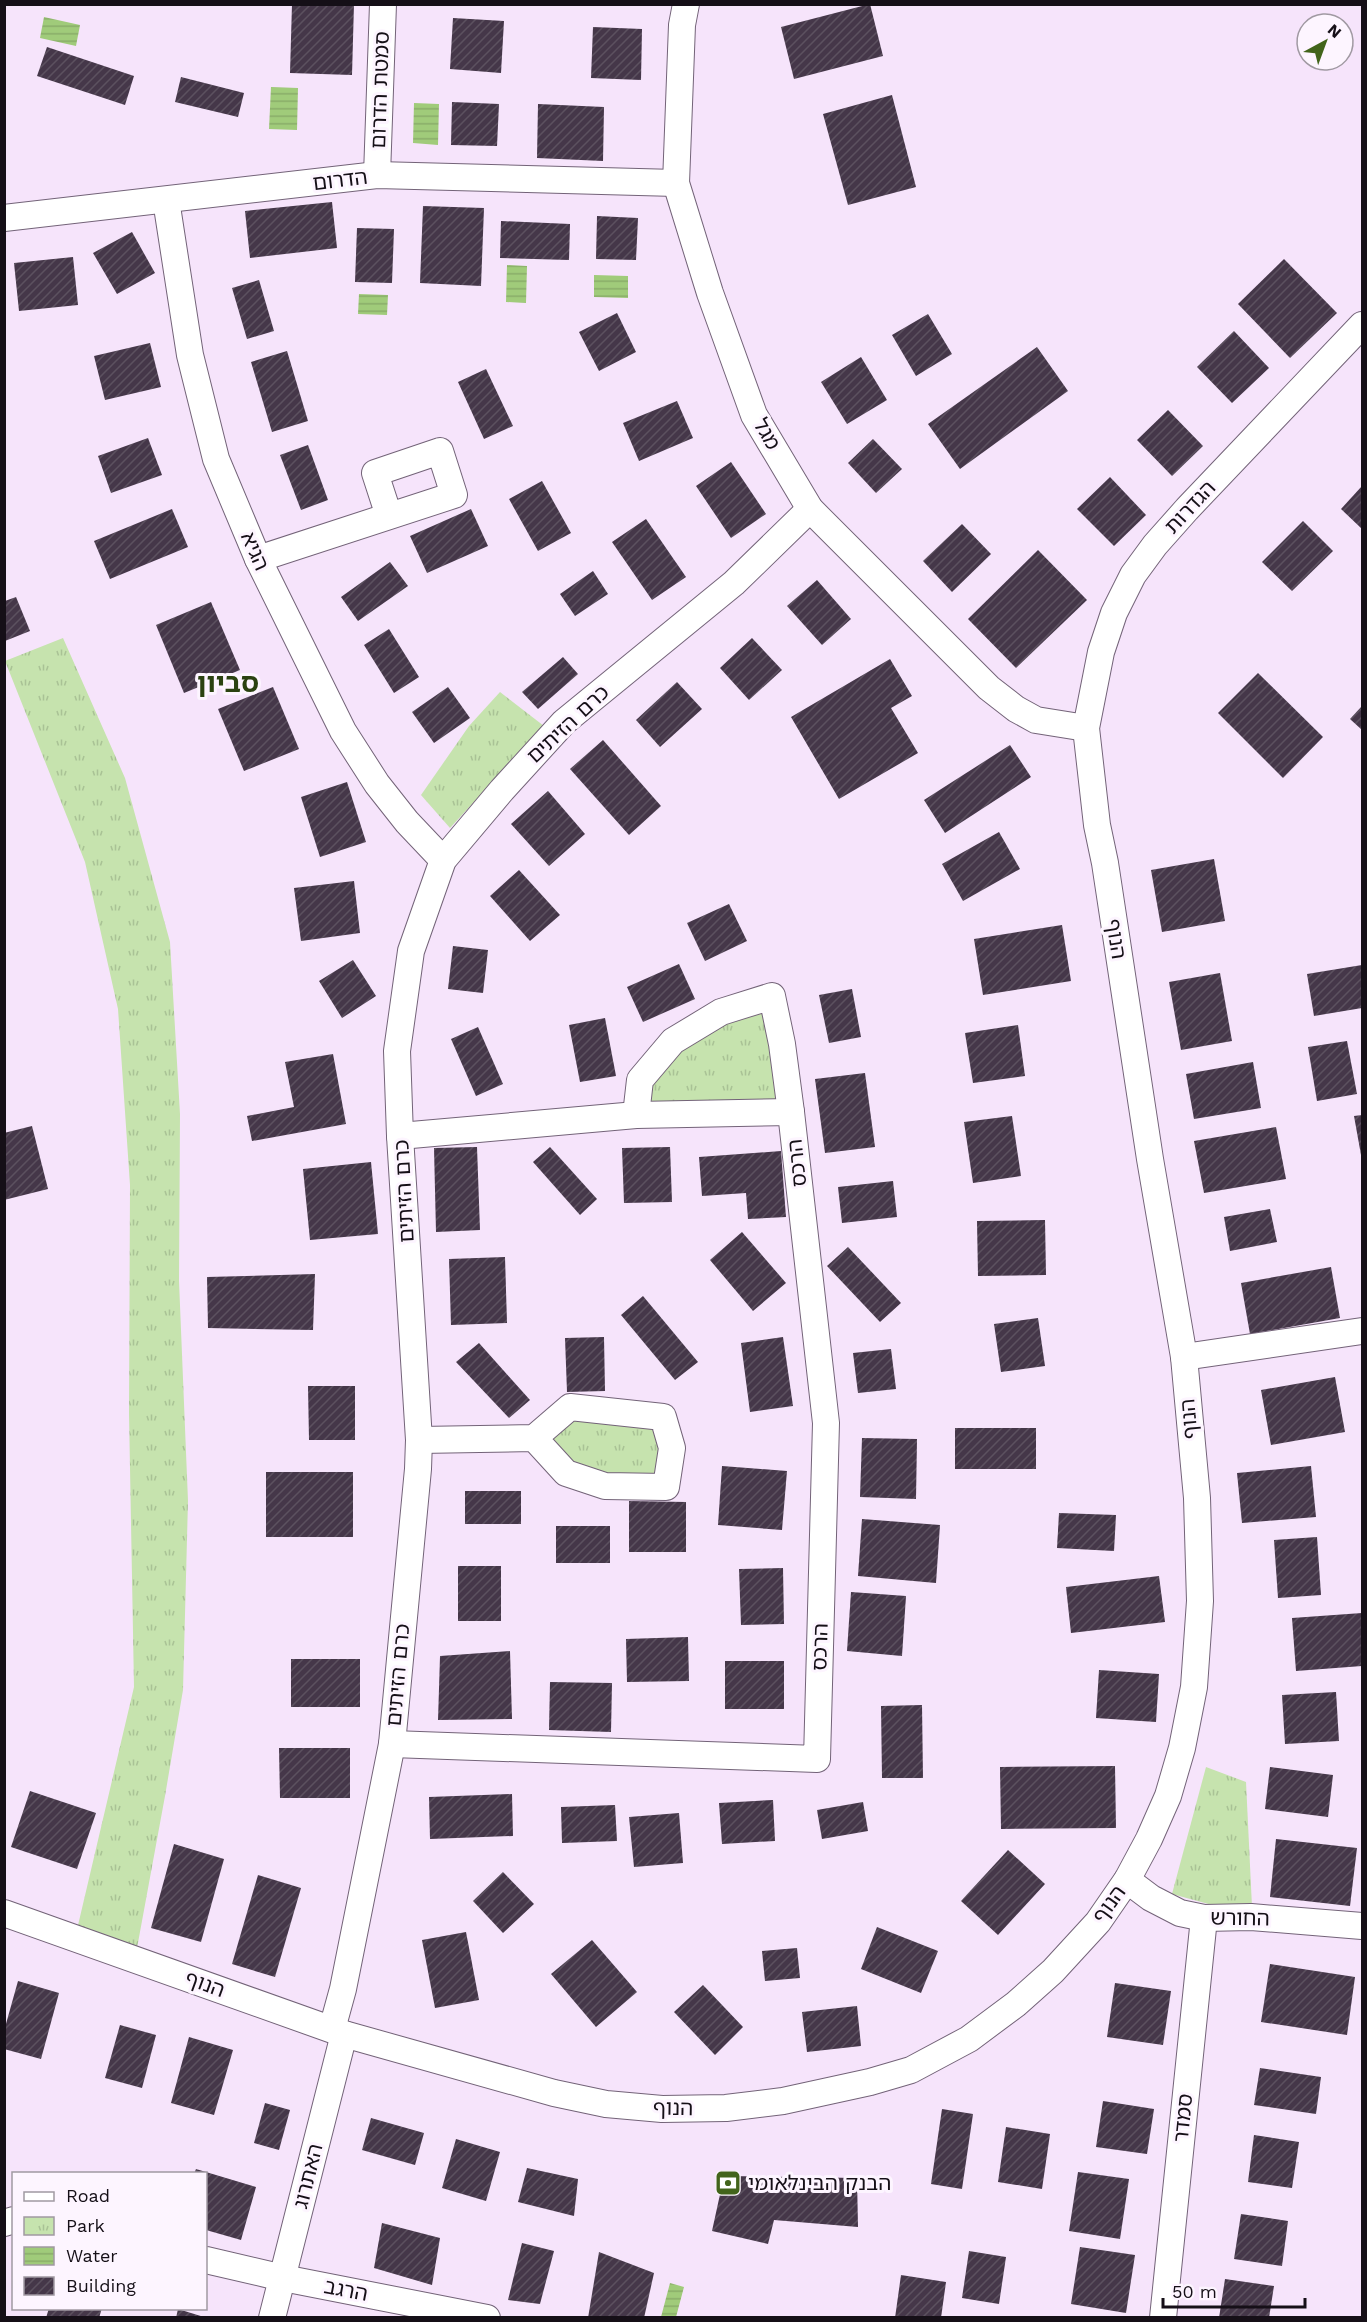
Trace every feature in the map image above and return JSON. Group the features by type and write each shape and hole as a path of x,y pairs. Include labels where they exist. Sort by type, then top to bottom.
{"street":[{"name":"סמטת הדרום","path":"377,175 383,4"},
{"name":"מגל","path":"686,4 682,25 676,183 710,293 754,415 810,509 989,688 1016,709 1036,720 1086,728"},
{"name":"הדרום","path":"4,218 377,175 676,183"},
{"name":"הגיא","path":"166,200 190,355 216,459 258,560 343,731 377,784 407,822 442,860"},
{"name":"הגדרות","path":"1086,728 1101,652 1114,613 1133,575 1187,509 1362,325"},
{"name":"כרם הזיתים","path":"338,2031 343,1989 392,1743 419,1440 400,1136 397,1051 411,951 442,860 502,790 564,722 734,583 810,509"},
{"path":"258,560 389,516"},
{"name":"הנוף","path":"4,1913 338,2031 554,2093 606,2104 662,2109 726,2108 783,2101 870,2082 911,2070 969,2039 1016,2004 1053,1971 1098,1922 1127,1880 1168,1796 1182,1748 1194,1687 1200,1601 1197,1498 1184,1357 1097,825 1086,728"},
{"name":"הרכס","path":"392,1743 817,1759 826,1423 791,1112 782,1044 772,996 721,1012 673,1041 640,1080 636,1115"},
{"name":"הרכס","path":"400,1136 636,1115 791,1112"},
{"path":"1184,1357 1362,1331"},
{"path":"419,1440 534,1438 570,1407 663,1417 672,1448 666,1486 605,1486 566,1473 534,1438"},
{"name":"החורש","path":"1127,1880 1151,1898 1180,1913 1204,1918 1251,1917 1362,1926"},
{"name":"סמדר","path":"1162,2318 1204,1918"},
{"name":"האתרוג","path":"272,2318 338,2031"},
{"name":"הרגב","path":"207,2260 283,2278 487,2318"}],"green space":[{"path":"63,638 125,778 170,942 180,1114 179,1281 188,1501 183,1690 135,1959 75,1938 134,1687 129,1413 130,1185 118,1009 85,862 5,661"},
{"path":"500,692 544,726 450,828 421,795 469,726"},
{"path":"772,996 791,1112 636,1115 673,1041"},
{"path":"570,1407 663,1417 666,1487 605,1486 534,1438"},
{"path":"1206,1767 1246,1782 1252,1907 1223,1908 1172,1894"}],"water":[{"path":"44,17 80,25 76,46 40,38"},
{"path":"271,87 298,88 297,130 269,129"},
{"path":"414,103 439,104 438,145 413,143"},
{"path":"507,265 527,266 526,303 506,302"},
{"path":"594,275 628,276 628,298 594,297"},
{"path":"359,294 388,295 387,315 358,314"},
{"path":"670,2283 684,2287 676,2317 661,2317"}],"building":[{"path":"292,4 354,4 352,75 290,73"},
{"path":"870,4 883,56 794,79 781,27"},
{"path":"453,18 504,21 501,73 450,69"},
{"path":"593,27 642,29 641,80 591,78"},
{"path":"47,47 134,76 125,105 37,76"},
{"path":"181,77 244,93 238,117 175,102"},
{"path":"892,95 916,187 848,205 823,114"},
{"path":"452,102 499,104 497,146 451,145"},
{"path":"538,104 604,107 603,161 537,158"},
{"path":"332,202 337,248 250,258 245,211"},
{"path":"423,206 484,208 481,286 420,283"},
{"path":"597,216 638,218 636,260 596,259"},
{"path":"501,221 570,224 569,260 500,258"},
{"path":"357,228 394,229 392,283 355,282"},
{"path":"132,232 155,273 117,294 93,253"},
{"path":"73,257 78,305 19,311 14,263"},
{"path":"1284,259 1337,313 1290,358 1238,304"},
{"path":"259,280 274,331 247,339 232,288"},
{"path":"617,313 636,352 599,371 579,332"},
{"path":"928,314 952,354 916,376 892,335"},
{"path":"1234,331 1269,368 1232,403 1197,367"},
{"path":"150,343 161,387 105,400 94,356"},
{"path":"1037,347 1068,391 960,469 928,424"},
{"path":"287,351 308,421 272,432 251,362"},
{"path":"861,357 887,400 847,424 821,382"},
{"path":"486,369 513,426 484,439 458,382"},
{"path":"677,401 693,438 639,461 623,423"},
{"path":"1168,410 1203,446 1172,476 1137,440"},
{"path":"148,438 162,475 111,493 98,456"},
{"path":"873,439 902,469 876,493 848,463"},
{"path":"308,445 328,500 301,510 280,455"},
{"path":"731,462 766,514 731,538 696,486"},
{"path":"1110,477 1146,515 1114,546 1077,509"},
{"path":"542,481 571,533 538,551 509,499"},
{"path":"1362,486 1362,529 1341,509"},
{"path":"172,509 188,547 110,579 94,541"},
{"path":"471,509 488,546 427,573 410,536"},
{"path":"646,519 686,577 652,600 612,542"},
{"path":"1303,521 1333,551 1292,591 1262,562"},
{"path":"962,524 991,554 952,592 923,561"},
{"path":"1038,550 1087,600 1016,668 968,619"},
{"path":"390,562 408,586 358,621 341,597"},
{"path":"593,571 608,594 575,616 560,594"},
{"path":"817,580 851,619 822,645 787,606"},
{"path":"16,597 30,631 5,641 5,601"},
{"path":"211,602 240,670 184,693 156,625"},
{"path":"389,629 419,677 394,693 364,645"},
{"path":"752,638 782,670 749,700 720,668"},
{"path":"563,657 578,674 538,709 522,692"},
{"path":"890,659 912,696 891,708 918,753 839,799 791,717"},
{"path":"1258,673 1323,737 1283,778 1218,713"},
{"path":"677,682 702,709 660,747 636,720"},
{"path":"273,687 299,749 244,771 218,709"},
{"path":"448,687 470,718 434,743 412,712"},
{"path":"1362,706 1362,730 1350,719"},
{"path":"603,740 661,806 629,835 570,769"},
{"path":"1010,745 1031,777 945,833 924,800"},
{"path":"347,782 366,842 320,857 301,797"},
{"path":"548,791 585,834 549,866 511,824"},
{"path":"999,832 1020,869 963,901 942,864"},
{"path":"1214,859 1225,921 1162,932 1151,870"},
{"path":"519,870 560,915 530,941 490,896"},
{"path":"354,881 360,933 301,941 294,888"},
{"path":"729,904 747,941 705,961 687,923"},
{"path":"1062,925 1071,981 983,995 974,939"},
{"path":"453,946 488,950 483,993 448,989"},
{"path":"353,960 376,996 342,1018 319,981"},
{"path":"679,964 695,999 643,1022 627,987"},
{"path":"1362,965 1362,1008 1314,1016 1307,974"},
{"path":"1220,973 1232,1041 1181,1050 1169,982"},
{"path":"852,989 861,1037 829,1043 819,995"},
{"path":"605,1018 616,1076 580,1082 569,1025"},
{"path":"1018,1025 1025,1076 973,1083 965,1033"},
{"path":"478,1027 503,1084 476,1096 451,1039"},
{"path":"1347,1041 1357,1094 1317,1101 1308,1047"},
{"path":"333,1054 346,1124 252,1141 247,1116 294,1107 285,1062"},
{"path":"1253,1062 1261,1108 1194,1119 1186,1074"},
{"path":"865,1073 875,1147 825,1153 815,1079"},
{"path":"1362,1115 1362,1155 1361,1155 1354,1116"},
{"path":"1012,1116 1021,1176 973,1183 964,1122"},
{"path":"32,1126 48,1189 4,1200 4,1133"},
{"path":"1276,1127 1286,1179 1204,1193 1194,1141"},
{"path":"477,1147 480,1230 436,1232 434,1148"},
{"path":"550,1147 597,1199 580,1215 533,1162"},
{"path":"670,1147 672,1202 624,1203 622,1148"},
{"path":"781,1151 786,1217 748,1219 746,1193 702,1196 699,1157"},
{"path":"371,1162 378,1234 310,1240 303,1169"},
{"path":"893,1181 897,1217 842,1223 838,1187"},
{"path":"1270,1209 1277,1242 1230,1251 1224,1217"},
{"path":"1045,1220 1046,1275 978,1276 977,1221"},
{"path":"742,1232 786,1283 753,1311 710,1260"},
{"path":"848,1247 901,1303 880,1322 827,1266"},
{"path":"505,1257 507,1323 451,1325 449,1259"},
{"path":"1331,1267 1340,1318 1250,1334 1241,1283"},
{"path":"315,1274 313,1330 208,1328 207,1277"},
{"path":"643,1296 698,1362 675,1380 621,1315"},
{"path":"1038,1318 1045,1366 1001,1372 994,1324"},
{"path":"604,1337 605,1391 567,1392 565,1338"},
{"path":"783,1337 793,1406 750,1412 741,1343"},
{"path":"479,1343 530,1400 509,1418 456,1362"},
{"path":"891,1349 896,1389 858,1393 853,1353"},
{"path":"1335,1377 1345,1432 1271,1445 1261,1390"},
{"path":"308,1386 355,1386 355,1440 309,1440"},
{"path":"955,1428 1036,1428 1036,1469 955,1469"},
{"path":"862,1438 917,1439 916,1499 860,1497"},
{"path":"722,1466 787,1471 782,1530 718,1525"},
{"path":"1311,1466 1316,1517 1242,1523 1237,1473"},
{"path":"266,1472 353,1472 353,1537 266,1537"},
{"path":"465,1491 521,1491 521,1524 465,1524"},
{"path":"629,1501 686,1502 686,1552 629,1552"},
{"path":"1059,1513 1116,1515 1114,1551 1057,1548"},
{"path":"862,1519 940,1525 936,1583 858,1576"},
{"path":"556,1526 610,1526 610,1563 556,1563"},
{"path":"1317,1537 1321,1595 1278,1598 1274,1540"},
{"path":"458,1566 501,1566 501,1621 458,1621"},
{"path":"783,1568 784,1624 741,1625 739,1569"},
{"path":"1159,1576 1165,1622 1071,1633 1066,1587"},
{"path":"851,1592 906,1596 902,1656 847,1651"},
{"path":"1362,1613 1362,1666 1296,1671 1292,1618"},
{"path":"688,1637 689,1681 627,1682 626,1639"},
{"path":"510,1651 512,1719 438,1720 440,1656"},
{"path":"291,1659 360,1659 360,1707 291,1707"},
{"path":"725,1661 784,1661 784,1709 725,1709"},
{"path":"1099,1670 1159,1674 1156,1722 1096,1718"},
{"path":"550,1682 612,1683 611,1732 549,1730"},
{"path":"1336,1692 1339,1741 1285,1744 1282,1695"},
{"path":"922,1705 923,1778 882,1778 881,1706"},
{"path":"279,1748 350,1748 350,1798 280,1798"},
{"path":"1115,1766 1116,1828 1001,1829 1000,1767"},
{"path":"1270,1767 1333,1775 1328,1817 1265,1809"},
{"path":"30,1791 96,1813 77,1869 11,1847"},
{"path":"512,1794 513,1836 430,1839 429,1797"},
{"path":"773,1800 775,1841 722,1844 719,1803"},
{"path":"863,1802 868,1831 822,1839 817,1810"},
{"path":"615,1805 617,1841 562,1843 561,1807"},
{"path":"679,1813 683,1863 634,1867 629,1817"},
{"path":"1276,1839 1357,1848 1350,1906 1270,1897"},
{"path":"174,1844 224,1859 201,1942 151,1928"},
{"path":"1008,1850 1045,1884 998,1935 961,1901"},
{"path":"503,1872 534,1904 503,1933 473,1901"},
{"path":"258,1875 301,1888 275,1977 232,1964"},
{"path":"877,1927 938,1951 921,1993 861,1969"},
{"path":"466,1932 479,2000 435,2008 422,1940"},
{"path":"592,1940 637,1992 596,2027 551,1974"},
{"path":"797,1948 800,1978 765,1981 762,1951"},
{"path":"1270,1964 1355,1977 1347,2035 1261,2022"},
{"path":"18,1981 59,1993 41,2059 4,2049 4,2031"},
{"path":"1115,1983 1171,1991 1163,2045 1107,2037"},
{"path":"703,1985 743,2027 715,2055 674,2012"},
{"path":"857,2006 861,2046 807,2052 802,2012"},
{"path":"120,2025 156,2035 142,2088 105,2078"},
{"path":"189,2037 233,2050 214,2115 171,2103"},
{"path":"1260,2068 1321,2077 1316,2114 1254,2105"},
{"path":"1103,2101 1154,2109 1147,2154 1096,2147"},
{"path":"265,2103 290,2110 279,2150 254,2143"},
{"path":"942,2109 973,2114 962,2189 931,2184"},
{"path":"371,2118 424,2133 415,2165 362,2150"},
{"path":"1006,2127 1050,2134 1042,2189 998,2182"},
{"path":"1254,2135 1299,2142 1292,2188 1248,2182"},
{"path":"456,2139 500,2152 486,2201 442,2188"},
{"path":"527,2168 578,2179 574,2216 518,2202"},
{"path":"207,2172 256,2187 241,2240 207,2230"},
{"path":"1078,2172 1129,2179 1120,2239 1069,2231"},
{"path":"724,2176 857,2178 858,2227 774,2220 768,2244 712,2231"},
{"path":"1241,2214 1288,2221 1282,2266 1234,2259"},
{"path":"382,2223 440,2238 432,2285 374,2268"},
{"path":"522,2243 554,2251 540,2304 508,2300"},
{"path":"1080,2247 1135,2255 1126,2313 1071,2304"},
{"path":"969,2251 1006,2257 999,2304 962,2298"},
{"path":"599,2252 654,2273 644,2318 588,2318"},
{"path":"901,2275 946,2282 941,2318 895,2318"},
{"path":"1225,2279 1274,2286 1269,2318 1219,2318"},
{"path":"48,2310 101,2310 99,2318 46,2318"},
{"path":"178,2310 204,2317 204,2318 176,2318"}],"place":[{"name":"הבנק הבינלאומי","path":"728,2183"}],"district":[{"name":"סביון","path":"228,683"}]}
